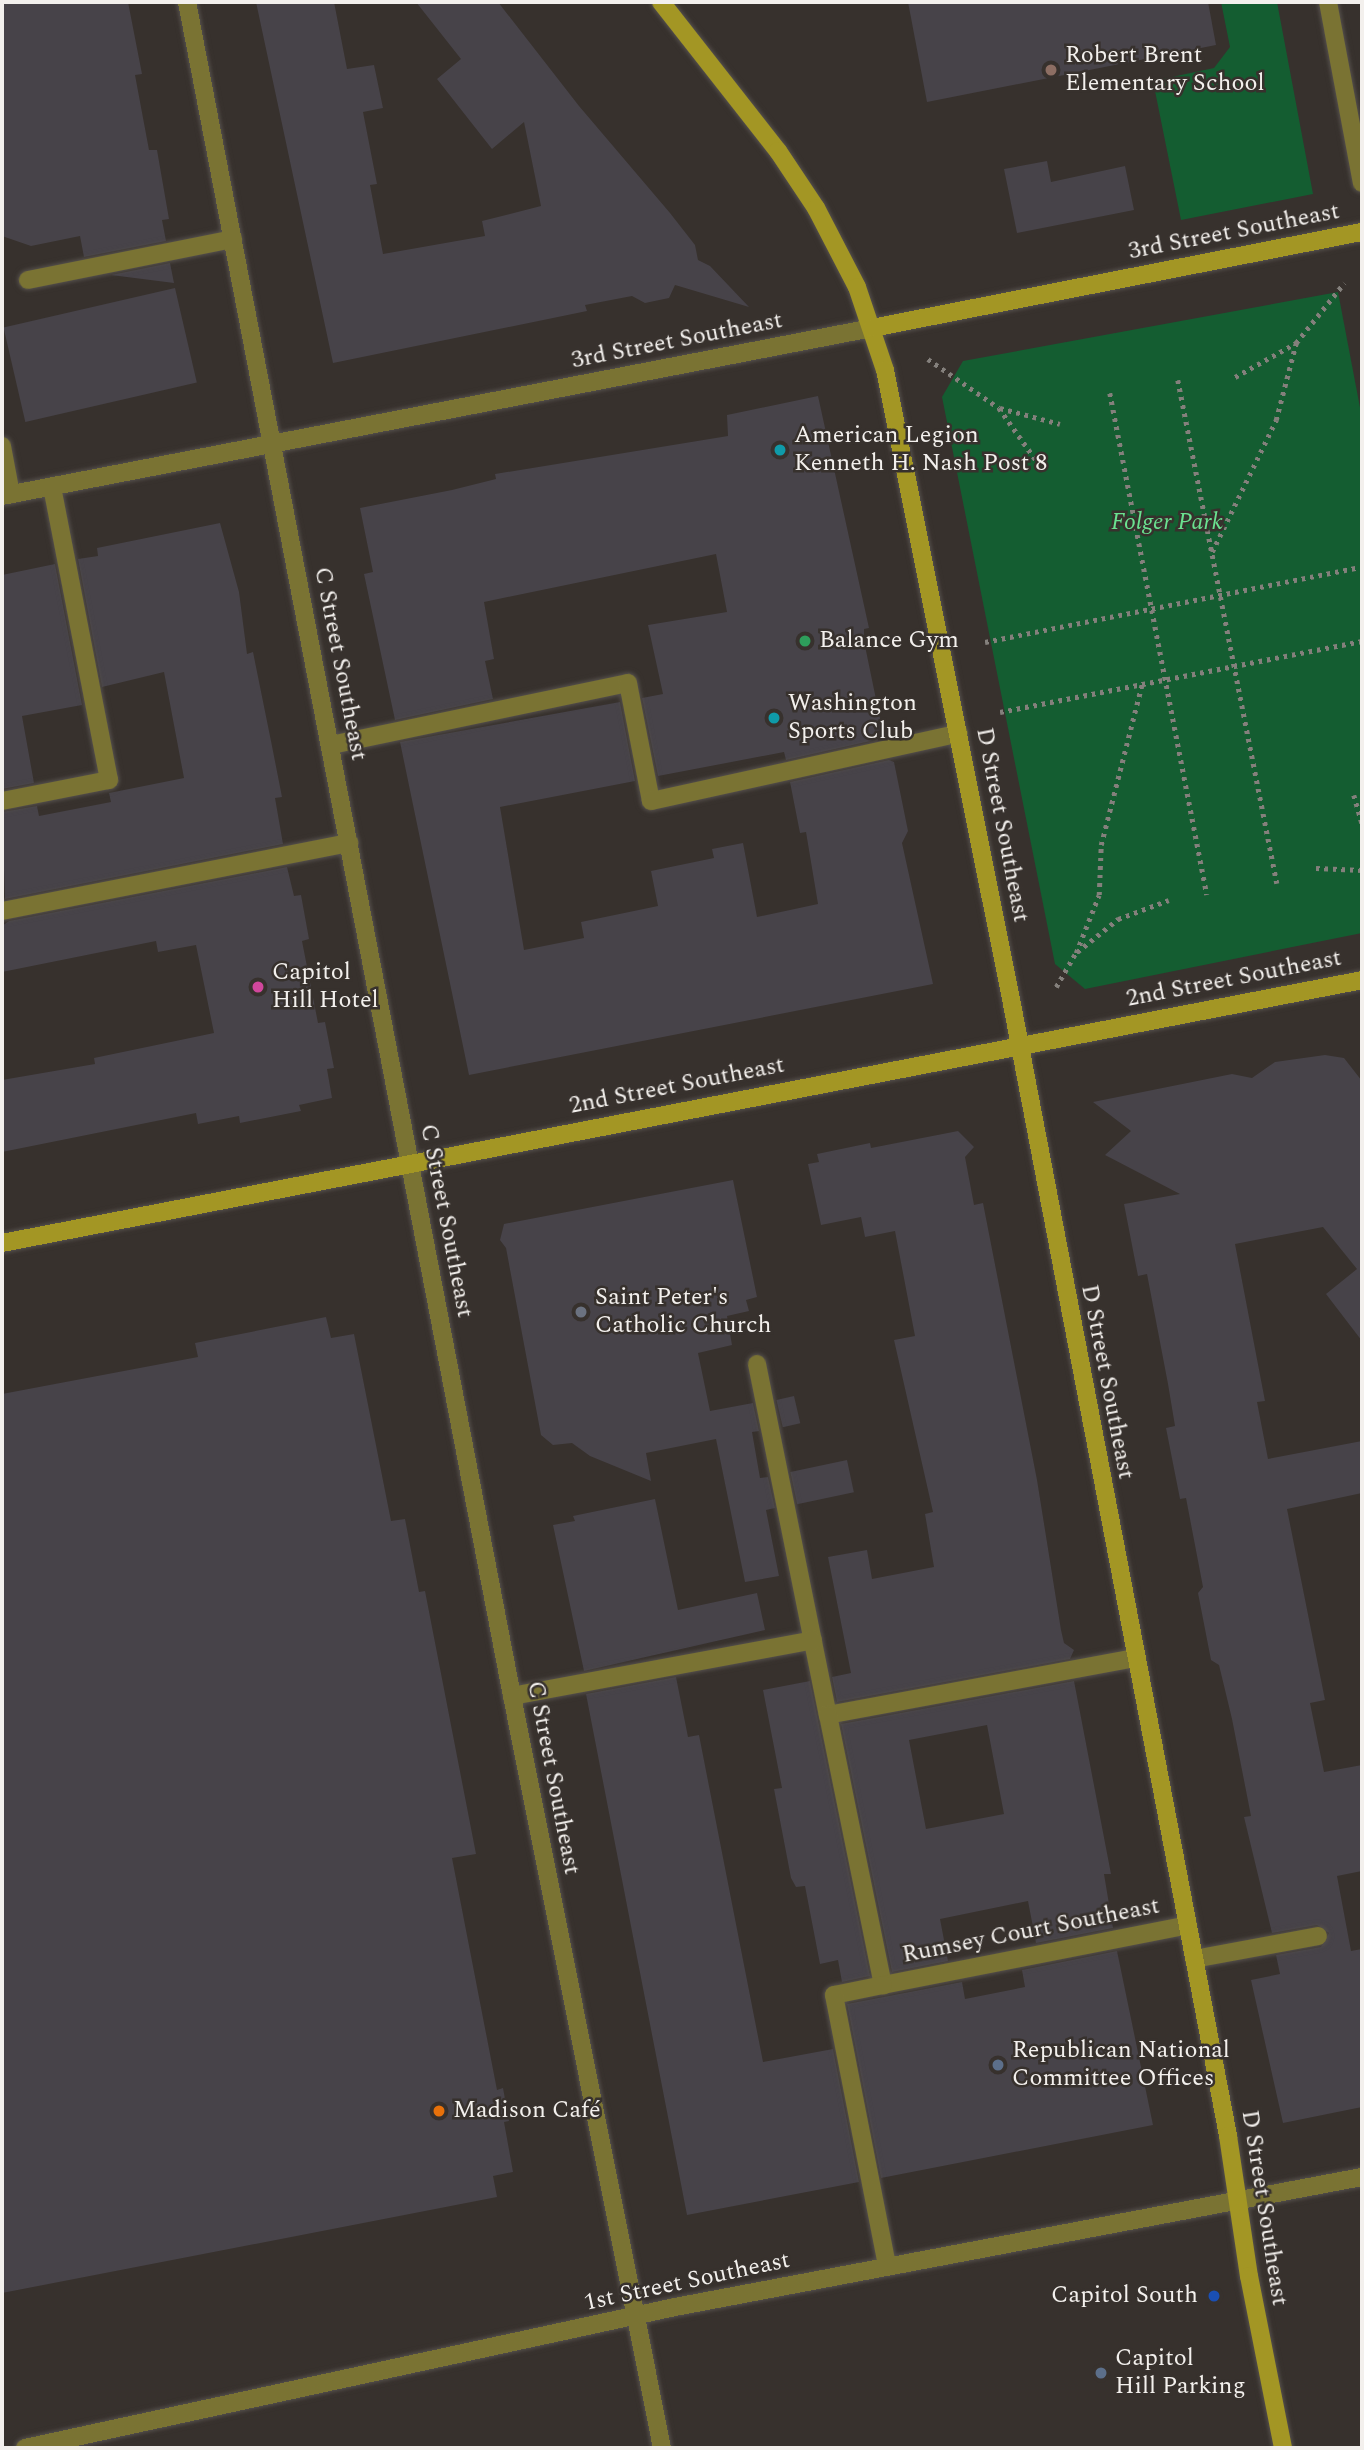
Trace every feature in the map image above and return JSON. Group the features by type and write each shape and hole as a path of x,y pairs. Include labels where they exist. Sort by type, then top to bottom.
{"street":[{"name":"C Street Southeast","path":"187,2 274,443 512,1696 662,2448"},
{"name":"D Street Southeast","path":"661,2 810,197 846,262 872,328 890,392 959,733 1188,1926 1283,2448"},
{"path":"1328,2 1362,183"},
{"name":"3rd Street Southeast","path":"6,495 1362,232"},
{"path":"29,280 233,239"},
{"path":"2,446 6,495"},
{"path":"2,801 109,780 52,486"},
{"path":"331,745 628,683 651,801 959,733"},
{"path":"2,911 349,843"},
{"name":"2nd Street Southeast","path":"2,1243 1362,979"},
{"name":"Rumsey Court Southeast","path":"757,1364 883,1985 1188,1926"},
{"path":"512,1696 813,1640"},
{"path":"828,1715 1135,1658"},
{"path":"1194,1959 1318,1936"},
{"path":"883,1985 834,1995 887,2266"},
{"name":"1st Street Southeast","path":"25,2448 636,2316 1362,2177"}],"path":[{"path":"1212,552 1276,420 1296,344 1344,282"},
{"path":"1235,377 1296,344"},
{"path":"928,359 999,408 1059,424"},
{"path":"1178,380 1277,883"},
{"path":"1110,393 1149,608 1207,895"},
{"path":"999,408 1036,460"},
{"path":"985,642 1362,567"},
{"path":"1000,712 1362,641"},
{"path":"1056,986 1076,953 1099,895 1101,845 1142,684"},
{"path":"1354,795 1362,823"},
{"path":"1316,868 1362,870"},
{"path":"1076,953 1118,919 1170,900"}],"green space":[{"path":"1221,2 1277,2 1313,194 1181,220 1153,81 1214,68 1230,47"},
{"name":"Folger Park","path":"1338,292 1362,418 1362,933 1085,989 1055,964 942,397 963,361"}],"building":[{"path":"2,2 128,2 142,74 135,75 149,150 157,150 169,219 162,220 166,241 84,257 80,236 31,246 2,236"},
{"path":"256,2 334,2 347,69 374,65 383,108 363,112 377,184 370,185 383,254 485,236 482,221 541,206 524,122 492,149 437,79 461,59 416,2 498,2 579,106 695,245 698,260 710,266 749,307 675,285 669,298 645,303 632,296 585,305 587,311 333,363"},
{"path":"908,2 1208,2 1216,45 927,102"},
{"path":"1047,161 1051,182 1125,166 1134,210 1017,233 1004,169"},
{"path":"170,263 174,283 111,275"},
{"path":"175,288 197,383 25,422 4,328"},
{"path":"818,396 869,628 864,629 864,641 884,738 786,760 784,752 658,776 642,698 663,694 648,625 727,612 716,554 484,602 494,659 485,661 493,699 395,720 364,574 373,572 360,508 496,479 495,474 728,436 727,415"},
{"path":"220,523 239,592 247,654 253,652 272,746 282,797 275,798 283,844 5,899 2,812 37,806 39,816 111,802 109,793 184,778 164,672 102,687 78,559 98,556 97,548"},
{"path":"55,564 82,705 22,716 34,783 2,789 2,575"},
{"path":"620,702 635,781 500,807 524,950 584,938 581,922 658,906 651,871 714,858 712,849 743,843 757,917 818,904 806,832 800,833 790,782 889,760 894,762 908,831 902,843 933,984 469,1075 400,742"},
{"path":"287,867 294,896 301,895 309,939 302,941 318,1023 325,1022 334,1068 327,1069 332,1098 299,1105 301,1111 240,1123 239,1116 198,1124 196,1113 2,1152 2,1080 95,1064 94,1058 214,1033 196,945 158,952 156,941 2,972 2,926 9,921"},
{"path":"1325,1055 1344,1058 1362,1081 1362,1341 1326,1294 1357,1269 1323,1227 1235,1244 1265,1401 1257,1402 1268,1459 1362,1441 1362,1493 1287,1509 1325,1700 1310,1703 1324,1772 1362,1765 1362,1871 1337,1876 1351,1951 1362,1949 1362,2107 1283,2123 1251,1980 1280,1974 1276,1955 1321,1947 1329,1933 1317,1925 1272,1933 1244,1817 1251,1816 1232,1719 1219,1665 1211,1660 1198,1593 1203,1587 1186,1498 1180,1499 1166,1428 1175,1426 1168,1384 1147,1274 1138,1276 1124,1204 1180,1194 1105,1155 1131,1131 1093,1102 1232,1074 1252,1078 1275,1062"},
{"path":"958,1131 974,1147 965,1157 974,1205 983,1203 1037,1480 1061,1630 1064,1643 1074,1650 1070,1659 837,1702 832,1677 851,1673 828,1557 867,1550 872,1579 934,1567 925,1514 933,1512 894,1340 915,1336 895,1231 865,1237 861,1217 821,1225 808,1164 819,1162 817,1154 870,1143 871,1148"},
{"path":"733,1180 757,1297 746,1300 749,1311 727,1316 732,1345 698,1353 710,1411 753,1403 759,1431 752,1432 760,1478 768,1477 775,1508 766,1510 779,1576 745,1582 716,1439 646,1453 651,1481 590,1456 572,1443 553,1445 541,1435 506,1248 500,1240 504,1224"},
{"path":"326,1317 331,1338 354,1334 391,1521 405,1519 419,1592 425,1591 476,1854 452,1858 497,2090 503,2088 509,2121 504,2122 513,2172 493,2176 497,2197 2,2293 2,1394 198,1357 195,1343"},
{"path":"794,1396 800,1423 783,1427 776,1400"},
{"path":"847,1460 854,1492 797,1504 790,1472"},
{"path":"655,1499 678,1610 757,1593 765,1630 584,1671 553,1525 575,1521 573,1516"},
{"path":"676,1677 688,1737 699,1735 763,2062 833,2049 859,2182 687,2215 586,1694"},
{"path":"810,1681 870,1976 842,1982 838,1960 820,1964 805,1886 796,1887 791,1878 774,1789 782,1788 763,1690"},
{"path":"1074,1681 1111,1874 1104,1874 1113,1928 1036,1943 1028,1901 940,1919 948,1961 892,1972 841,1724","holes":["987,1725 1004,1814 926,1829 909,1740"]},
{"name":"Republican National Committee Offices","path":"1117,1951 1153,2125 881,2178 847,2004 962,1982 965,1999 1025,1987 1022,1970"}],"place":[{"name":"Robert Brent Elementary School","path":"1051,70"},
{"name":"American Legion Kenneth H. Nash Post 8","path":"780,450"},
{"name":"Balance Gym","path":"805,641"},
{"name":"Washington Sports Club","path":"774,718"},
{"name":"Capitol Hill Hotel","path":"258,987"},
{"name":"Saint Peter's Catholic Church","path":"581,1312"},
{"name":"Republican National Committee Offices","path":"998,2065"},
{"name":"Madison Café","path":"439,2111"},
{"name":"Capitol South","path":"1214,2296"},
{"name":"Capitol Hill Parking","path":"1101,2373"}]}
